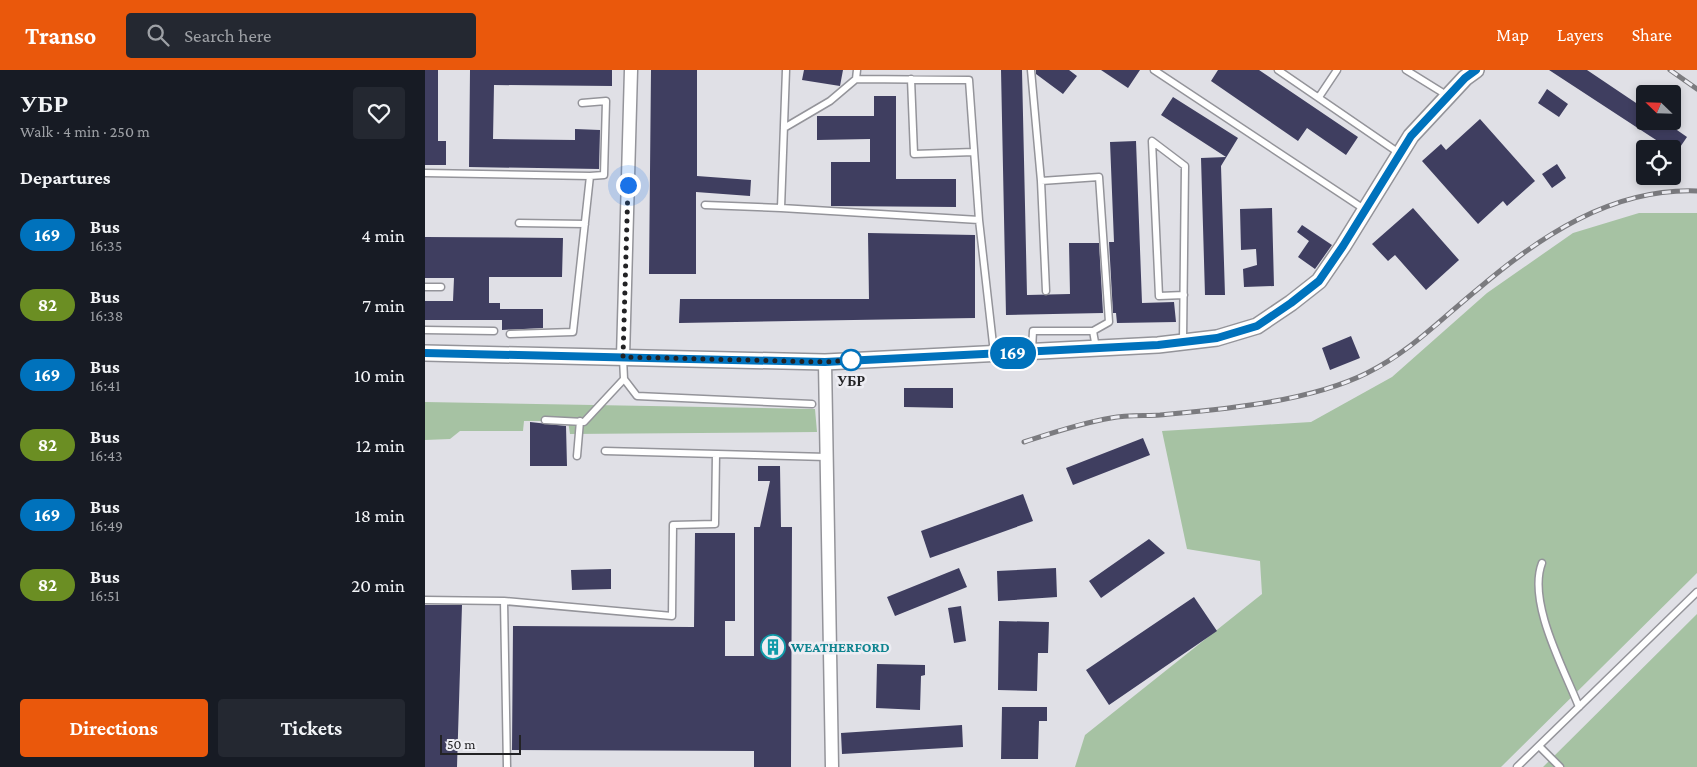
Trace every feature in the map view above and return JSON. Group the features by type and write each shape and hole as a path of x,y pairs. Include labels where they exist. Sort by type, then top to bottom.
{"street":[{"path":"623,357 631,70"},
{"path":"425,353 825,362 1032,352 1217,338 1257,326 1319,281 1411,136 1448,96 1467,72"},
{"path":"825,362 832,767"}],"lane":[{"path":"781,208 786,70"},
{"path":"784,128 830,102 856,79 857,70"},
{"path":"1031,70 1041,181 1045,291"},
{"path":"1155,70 1365,210"},
{"path":"1278,70 1400,154"},
{"path":"1319,98 1337,70"},
{"path":"1407,70 1448,96"},
{"path":"856,79 969,80 979,220 994,353"},
{"path":"911,80 914,154 974,152"},
{"path":"425,173 604,176 606,101 582,103"},
{"path":"1183,295 1159,296 1153,141 1185,166 1183,342"},
{"path":"509,334 573,332 590,176"},
{"path":"1032,352 1033,331 1093,330 1109,322 1099,177 1041,181"},
{"path":"705,205 979,220"},
{"path":"519,223 585,224"},
{"path":"425,287 441,287"},
{"path":"425,330 494,332"},
{"path":"1093,330 1096,348"},
{"path":"623,357 624,379 637,396 812,404"},
{"path":"545,420 584,422 624,379"},
{"path":"577,456 580,421"},
{"path":"605,451 827,457"},
{"path":"425,600 504,601 672,616 673,526 715,524 716,454"},
{"path":"1542,563 1537,575 1541,610 1579,707"},
{"path":"1517,767 1697,592"},
{"path":"504,601 507,767"},
{"path":"1539,746 1560,767"}],"green space":[{"path":"1639,213 1697,213 1697,573 1501,767 1075,767 1085,735 1262,594 1260,561 1187,549 1162,431 1311,422 1392,377 1487,293 1573,233"},
{"path":"425,402 815,409 817,432 570,434 568,421 524,421 523,431 460,431 450,439 425,440"},
{"path":"1697,614 1697,767 1543,767"}],"building":[{"path":"425,70 438,70 438,141 446,141 446,165 425,165"},
{"path":"470,70 612,70 612,86 494,85 493,139 575,140 575,129 600,130 599,169 469,167"},
{"path":"651,70 697,70 697,176 751,180 750,196 696,192 696,274 649,274"},
{"path":"804,70 843,70 840,86 802,80"},
{"path":"1001,70 1022,70 1027,295 1070,294 1069,243 1099,243 1103,313 1006,315"},
{"path":"1036,70 1069,70 1077,76 1063,94 1036,74"},
{"path":"1101,70 1140,70 1128,88"},
{"path":"1218,70 1259,70 1358,137 1346,155 1307,128 1298,141 1211,81"},
{"path":"1549,70 1587,70 1636,103 1636,127"},
{"path":"1547,89 1568,104 1559,117 1538,103"},
{"path":"874,96 896,96 896,179 956,179 956,207 831,206 831,162 870,162 870,139 817,140 817,116 874,116"},
{"path":"1173,97 1238,138 1221,166 1225,295 1205,295 1201,158 1226,157 1161,115"},
{"path":"1480,119 1535,181 1507,206 1503,201 1478,224 1422,161 1441,144 1446,150"},
{"path":"1641,130 1677,130 1687,137 1681,146 1681,140 1656,140"},
{"path":"1136,141 1142,303 1174,302 1176,322 1117,323 1116,313 1113,313 1109,242 1114,242 1110,142"},
{"path":"1557,164 1566,178 1552,188 1542,174"},
{"path":"1272,208 1274,286 1244,287 1243,269 1257,265 1256,249 1241,250 1240,209"},
{"path":"1413,208 1459,260 1426,290 1395,255 1388,261 1372,244"},
{"path":"1302,225 1332,245 1315,269 1298,257 1309,241 1297,232"},
{"path":"868,233 975,235 975,318 679,323 680,299 869,299"},
{"path":"425,237 563,238 562,277 489,277 489,303 500,303 500,309 543,309 543,328 502,330 502,320 425,320 425,301 453,301 454,278 425,278"},
{"path":"1351,336 1360,358 1330,370 1322,348"},
{"path":"904,388 953,388 953,408 904,407"},
{"path":"530,422 566,426 567,466 530,466"},
{"path":"1143,438 1150,455 1073,485 1066,468"},
{"path":"758,466 780,466 781,527 792,527 791,767 754,767 754,751 512,750 513,626 694,627 695,533 735,533 735,621 725,621 725,656 754,656 754,527 760,527 770,481 758,481"},
{"path":"1023,494 1033,521 930,558 921,531"},
{"path":"1149,539 1165,553 1101,598 1089,581"},
{"path":"959,568 967,587 895,616 887,597"},
{"path":"1056,568 1057,597 998,601 997,571"},
{"path":"611,569 611,589 572,590 571,570"},
{"path":"1194,597 1217,631 1109,705 1086,670"},
{"path":"425,605 462,605 457,767 425,767"},
{"path":"961,606 966,641 954,643 948,608"},
{"path":"999,621 1049,622 1048,653 1038,653 1037,691 998,690"},
{"path":"877,664 925,665 925,675 921,676 920,710 876,708"},
{"path":"1002,707 1047,707 1047,721 1039,721 1038,759 1001,759"},
{"path":"962,725 963,747 842,754 841,733"}],"railway":[{"path":"1670,70 1697,89"},
{"path":"1024,442 1100,420 1123,416 1185,413 1266,403 1319,391 1344,383 1383,365 1425,334 1464,300 1526,251 1579,219 1607,207 1636,198 1666,192 1697,191"}],"bus line":[{"name":"169","path":"425,353 825,362 1158,345 1217,338 1257,326 1319,281 1343,246 1411,136 1465,78 1476,70"}],"place":[{"name":"УБР","path":"851,360"},
{"name":"WEATHERFORD","path":"773,647"}],"route":[{"path":"628,185 623,357 825,362 851,360"}]}
